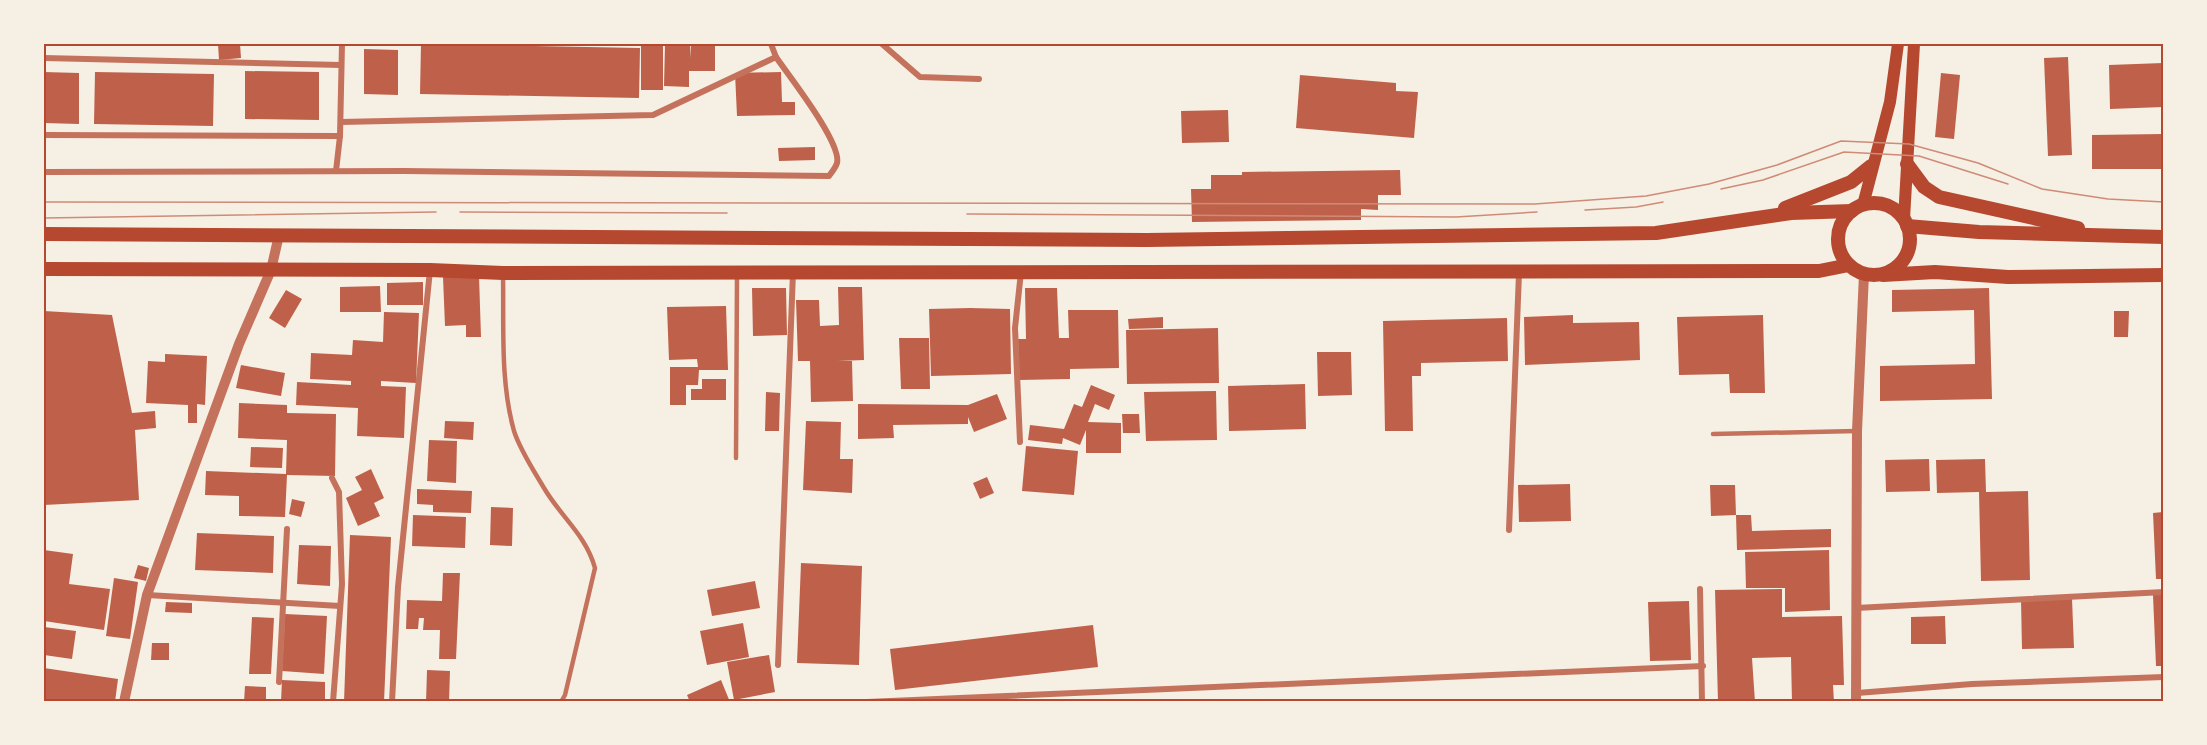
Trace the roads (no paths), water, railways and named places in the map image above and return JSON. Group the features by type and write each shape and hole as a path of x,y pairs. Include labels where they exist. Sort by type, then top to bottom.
{"main road":[{"path":"1898,44 1890,102 1871,166 1857,208 1845,218 1838,237 1839,248 1849,265 1864,274 1883,275 1935,272 2008,277 2163,275"},
{"path":"1883,275 1897,268 1906,256 1910,241 1905,222 1914,44"},
{"path":"1907,164 1924,187 1939,197 2112,235"},
{"path":"1767,216 1845,185 1871,166"},
{"path":"44,234 1147,240 1656,233 1767,216 1881,204 1898,212 1905,222 1979,232 2163,237"},
{"path":"44,269 430,270 503,273 793,271 1519,273 1809,271 1849,265"}],"street":[{"path":"336,171 341,122 342,44"},
{"path":"44,172 336,171 830,176 837,164 837,153 826,128 776,57 771,44"},
{"path":"882,44 920,77 980,79"},
{"path":"341,122 653,115 776,57"},
{"path":"44,58 340,65"},
{"path":"44,135 340,136"},
{"path":"124,702 147,595 239,344 271,270 279,235"},
{"path":"392,702 398,587 430,270"},
{"path":"778,665 793,271"},
{"path":"1020,442 1015,328 1021,272"},
{"path":"1509,530 1519,273"},
{"path":"1864,274 1857,431 1856,697 1972,684 2163,677"},
{"path":"332,478 339,492 340,606 333,702"},
{"path":"279,682 287,529"},
{"path":"1700,589 1702,702"},
{"path":"1857,608 2163,592"},
{"path":"147,595 340,606"},
{"path":"867,702 1076,690 1703,666"}],"lane":[{"path":"736,458 737,271"},
{"path":"503,273 504,367 514,432 545,490 581,535 590,550 595,568 565,695 561,702"},
{"path":"1713,434 1857,431"}],"tram line":[{"path":"44,202 1535,204 1646,196 1709,184 1777,165 1841,141 1909,144 1978,163 2042,189 2108,199 2164,202"},
{"path":"1721,189 1763,180 1844,152 1919,156 2008,184"},
{"path":"1585,210 1636,207 1663,202"},
{"path":"44,218 436,212"},
{"path":"460,212 727,213"},
{"path":"967,214 1456,217 1537,212"}]}
